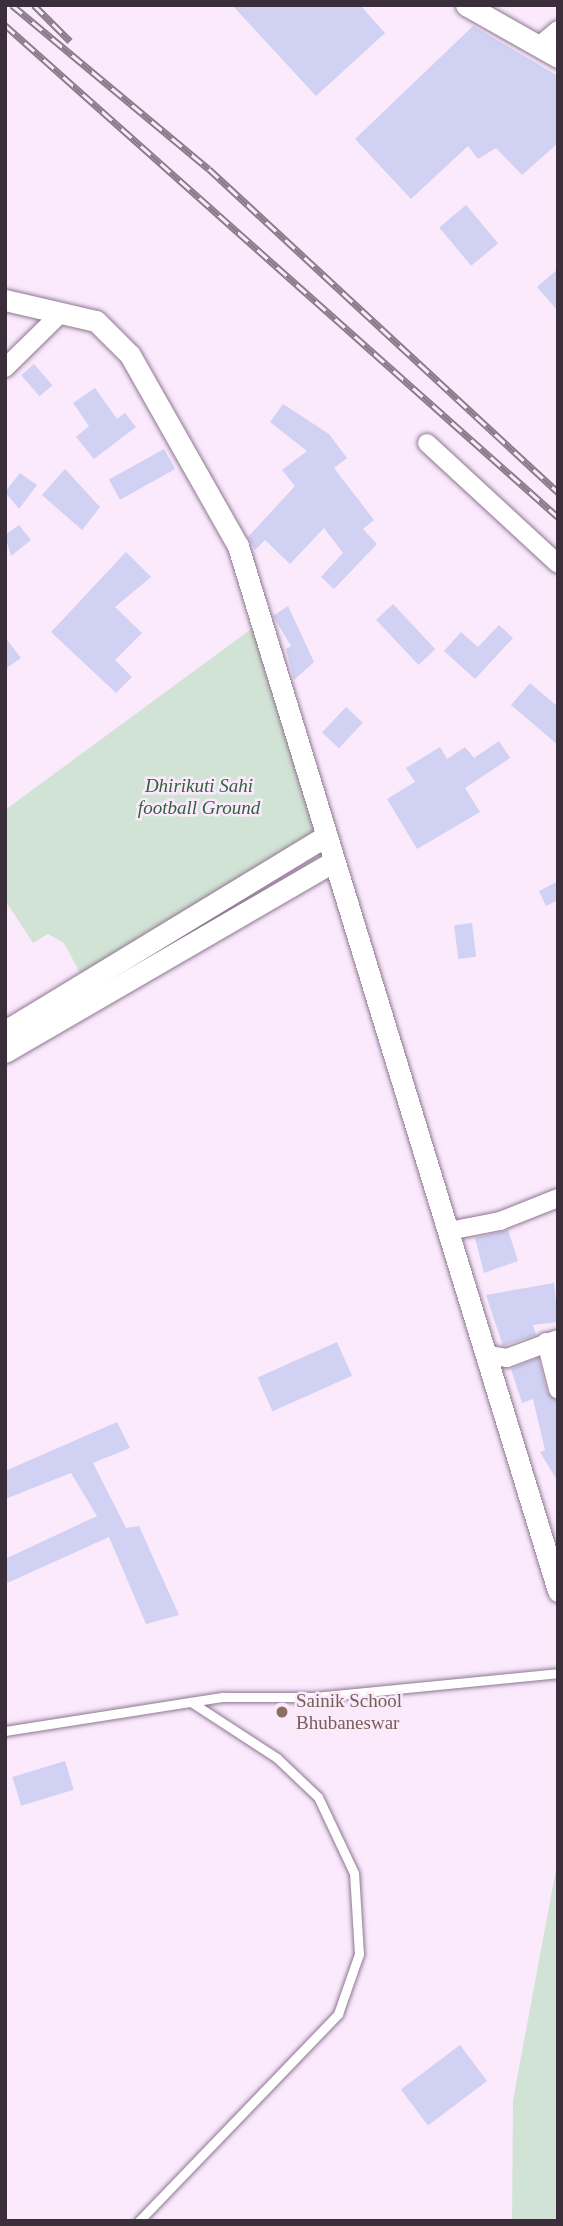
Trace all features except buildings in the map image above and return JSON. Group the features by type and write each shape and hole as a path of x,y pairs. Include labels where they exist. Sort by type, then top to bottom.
{"street":[{"path":"466,5 548,51 558,30"},
{"path":"5,300 96,321 130,355 219,505 238,546 488,1354 558,1591"},
{"path":"5,368 61,313"},
{"path":"427,443 558,564"},
{"path":"5,1031 326,836"},
{"path":"5,1052 334,861"},
{"path":"449,1231 500,1221 558,1198"},
{"path":"488,1354 507,1358 552,1340 558,1389"}],"lane":[{"path":"5,1731 191,1702 314,1697 558,1673"},
{"path":"139,2221 338,2014 359,1954 354,1873 318,1797 277,1758 191,1702"}],"green space":[{"name":"Dhirikuti Sahi football Ground","path":"258,624 322,846 86,984 64,943 48,934 33,943 5,900 5,810"},
{"path":"558,1859 558,2221 512,2221 513,2100"}],"railway":[{"path":"12,5 209,169 558,492"},
{"path":"34,5 70,41"},
{"path":"5,25 558,517"}],"place":[{"name":"Sainik School Bhubaneswar","path":"282,1712"}]}
